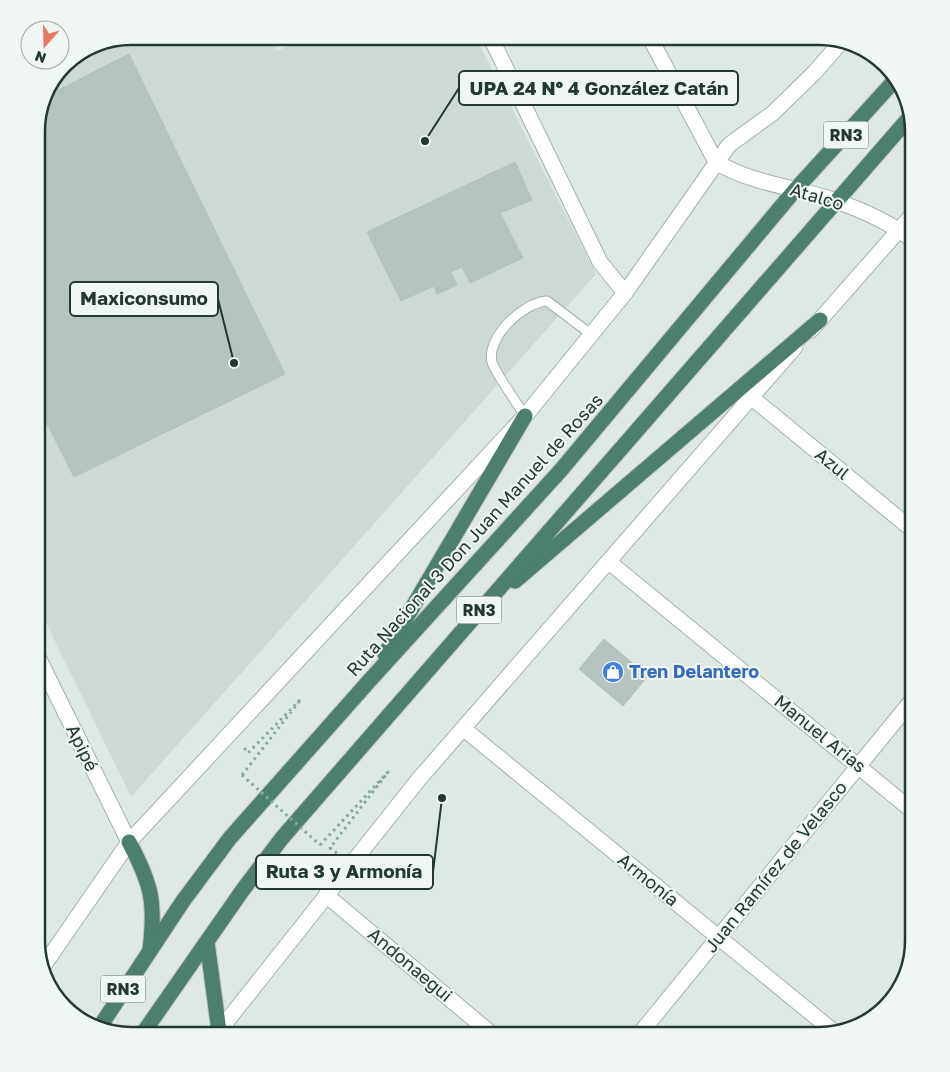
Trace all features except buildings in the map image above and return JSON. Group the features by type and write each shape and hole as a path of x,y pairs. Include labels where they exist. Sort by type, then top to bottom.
{"highway":[{"name":"Ruta Nacional 3 Don Juan Manuel de Rosas","path":"103,1022 126,984 150,953 183,901 230,838 370,680 561,470 795,190 891,85"},
{"name":"RN3","path":"147,1027 282,838 904,123"},
{"path":"474,616 820,320"},
{"path":"370,680 526,416"},
{"path":"129,842 142,866 152,894 154,918 150,953"},
{"path":"207,942 217,1027"}],"street":[{"path":"494,45 600,262 625,293"},
{"path":"655,45 716,162"},
{"path":"48,960 129,842 526,416 625,293 729,145 773,113 836,47"},
{"name":"Atalco","path":"716,162 732,172 836,201 905,234"},
{"path":"223,1027 350,864 419,779 751,397 905,223"},
{"name":"Azul","path":"751,397 905,523"},
{"name":"Manuel Arias","path":"609,562 905,804"},
{"name":"Apipé","path":"45,672 129,842"},
{"name":"Juan Ramírez de Velasco","path":"645,1027 905,709"},
{"name":"Armonía","path":"464,729 827,1026"},
{"name":"Andonaegui","path":"326,895 483,1027"}],"lane":[{"path":"526,416 492,362 494,348 502,327 536,301 547,300 592,335"}],"path":[{"path":"232,733 248,753 301,699 242,774 320,845 388,772 330,848 350,864"}],"shaded area":[{"path":"131,45 274,45 277,51 289,45 480,45 596,274 131,797 45,620 45,125 54,93 74,66 103,50"}],"place":[{"name":"UPA 24 Nº 4 González Catán","path":"425,141"},
{"name":"Maxiconsumo","path":"234,363"},
{"name":"Tren Delantero","path":"613,672"},
{"name":"Ruta 3 y Armonía","path":"442,798"}]}
